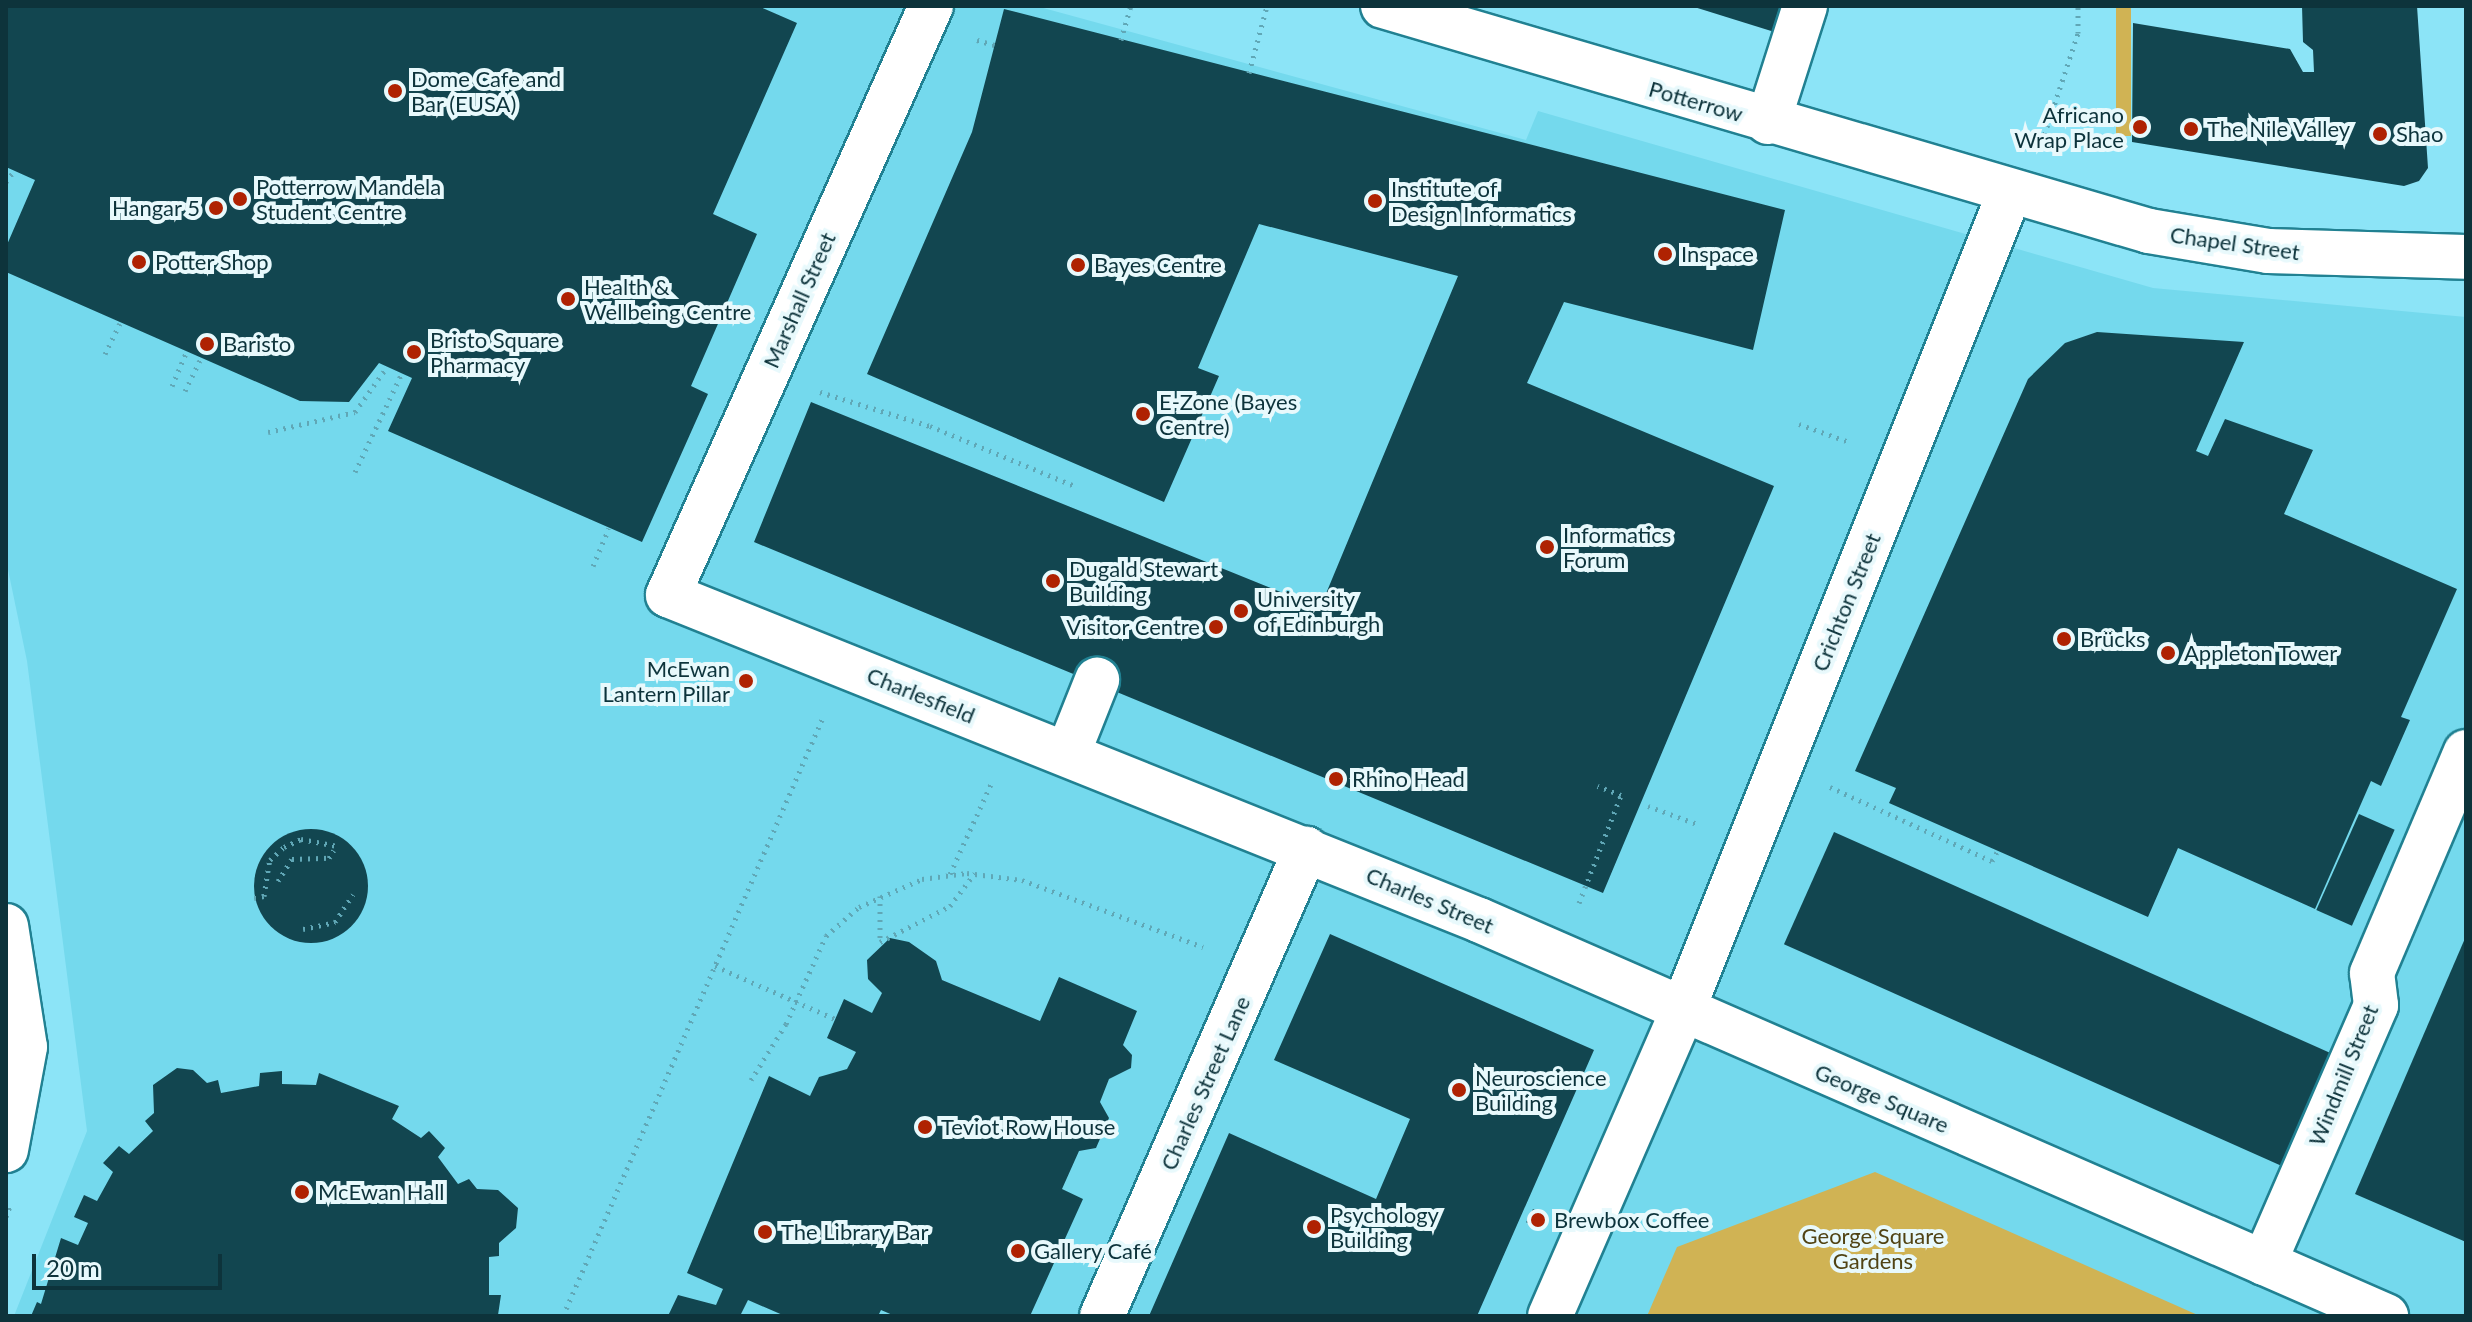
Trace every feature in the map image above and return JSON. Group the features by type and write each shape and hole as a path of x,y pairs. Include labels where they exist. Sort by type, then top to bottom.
{"street":[{"name":"Marshall Street","path":"668,595 931,6"},
{"name":"Potterrow","path":"1383,6 2017,194"},
{"path":"1768,122 1805,6"},
{"name":"Chapel Street","path":"2017,194 2149,231 2268,251 2466,257"},
{"name":"Crichton Street","path":"1682,1012 2017,194"},
{"name":"Charlesfield","path":"668,595 1175,795"},
{"path":"1068,753 1097,680"},
{"name":"Windmill Street","path":"2264,1263 2376,1005 2372,973 2466,752"},
{"name":"Charles Street","path":"1175,795 1682,1012"},
{"name":"Charles Street Lane","path":"1102,1316 1306,849"},
{"path":"6,926 25,1047 6,1150"},
{"path":"1550,1316 1682,1012"},
{"name":"George Square","path":"1682,1012 2386,1316"}],"path":[{"path":"1121,40 1131,6"},
{"path":"1249,73 1267,6"},
{"path":"2017,194 2078,33 2078,6"},
{"path":"6,182 14,171"},
{"path":"105,354 120,323"},
{"path":"172,386 187,351"},
{"path":"185,391 201,358"},
{"path":"268,432 355,412 387,367"},
{"path":"355,472 402,373"},
{"path":"854,405 930,426 1075,486"},
{"path":"593,566 609,528"},
{"path":"563,1316 846,665"},
{"path":"950,874 1015,732"},
{"path":"1585,885 1621,795 1598,786"},
{"path":"1857,798 1992,861 1998,850"},
{"path":"254,898 264,896 270,860 284,847 301,839 336,848 329,858 292,859 278,881"},
{"path":"880,895 880,942 950,906 975,873"},
{"path":"751,1080 796,1002 826,936 880,895 950,874 975,873 1022,880 1255,969"},
{"path":"303,929 335,922 353,894"},
{"path":"715,966 835,1019"}],"shaded area":[{"name":"University of Edinburgh","path":"6,6 1036,6 1526,140 1538,111 2153,288 2466,317 2466,1316 14,1316 87,1131 27,661 6,560"}],"green space":[{"path":"2116,6 2131,6 2131,136 2116,136"},
{"name":"George Square Gardens","path":"1875,1172 2200,1316 1647,1316 1677,1247"}],"building":[{"path":"6,6 758,6 797,23 713,214 757,234 691,386 708,394 642,542 388,431 412,378 379,363 349,402 300,401 6,272 6,247 35,180 6,167"},
{"path":"1691,6 1803,6 1794,38"},
{"path":"2302,6 2417,6 2428,168 2419,181 2404,186 2132,142 2133,23 2290,49 2303,72 2314,72 2313,50 2303,42"},
{"path":"1004,9 1785,210 1753,350 1564,302 1527,383 1774,486 1603,893 754,542 811,402 1320,608 1458,276 1259,224 1198,368 1219,376 1164,502 867,374 972,132"},
{"name":"Appleton Tower","path":"2097,332 2244,342 2196,451 2208,456 2225,419 2313,450 2284,514 2457,589 2401,717 2410,720 2381,786 2371,781 2315,909 2178,848 2148,917 1889,803 1896,788 1855,771 2028,379 2065,343"},
{"path":"2359,814 2395,830 2352,926 2316,910"},
{"path":"311,829 333,833 351,846 364,864 368,886 364,908 351,926 333,939 311,943 289,939 271,926 258,908 254,886 258,864 271,846 289,833"},
{"path":"1834,832 2338,1057 2288,1169 1784,944"},
{"path":"1330,934 1594,1050 1477,1316 1149,1316 1229,1133 1376,1199 1410,1119 1274,1060"},
{"path":"2466,936 2466,1242 2355,1194"},
{"name":"Teviot Row House","path":"890,938 909,942 936,961 942,980 1040,1021 1059,977 1137,1011 1123,1045 1132,1055 1131,1068 1109,1079 1100,1102 1109,1118 1096,1148 1079,1151 1062,1189 1083,1199 1030,1316 895,1316 881,1310 878,1316 785,1316 748,1300 740,1316 668,1316 678,1295 716,1305 723,1289 687,1273 769,1076 810,1096 819,1077 847,1069 856,1052 827,1038 844,999 872,1013 882,993 868,979 867,960"},
{"name":"McEwan Hall","path":"177,1068 193,1070 207,1083 218,1080 221,1093 259,1086 260,1073 282,1071 282,1084 316,1085 319,1073 399,1106 392,1119 421,1138 429,1131 445,1148 438,1157 458,1184 469,1179 477,1189 498,1190 518,1208 516,1228 499,1243 499,1256 489,1257 489,1295 501,1295 498,1315 31,1316 37,1302 41,1304 61,1238 78,1245 88,1223 74,1217 84,1195 97,1201 113,1172 103,1163 119,1146 129,1154 153,1131 145,1121 154,1113 153,1085"},
{"path":"1533,1209 1545,1215 1538,1228 1526,1222"}],"place":[{"name":"Dome Cafe and Bar (EUSA)","path":"395,91"},
{"name":"Africano Wrap Place","path":"2140,127"},
{"name":"The Nile Valley","path":"2191,129"},
{"name":"Shao","path":"2380,134"},
{"name":"Potterrow Mandela Student Centre","path":"240,199"},
{"name":"Institute of Design Informatics","path":"1375,201"},
{"name":"Hangar 5","path":"216,208"},
{"name":"Inspace","path":"1665,254"},
{"name":"Potter Shop","path":"139,262"},
{"name":"Bayes Centre","path":"1078,265"},
{"name":"Health & Wellbeing Centre","path":"568,299"},
{"name":"Baristo","path":"207,344"},
{"name":"Bristo Square Pharmacy","path":"414,352"},
{"name":"E-Zone (Bayes Centre)","path":"1143,414"},
{"name":"Informatics Forum","path":"1547,547"},
{"name":"Dugald Stewart Building","path":"1053,581"},
{"name":"University of Edinburgh","path":"1241,611"},
{"name":"Visitor Centre","path":"1216,627"},
{"name":"Brücks","path":"2064,639"},
{"name":"Appleton Tower","path":"2168,653"},
{"name":"McEwan Lantern Pillar","path":"746,681"},
{"name":"Rhino Head","path":"1336,779"},
{"name":"Neuroscience Building","path":"1459,1090"},
{"name":"Teviot Row House","path":"925,1127"},
{"name":"McEwan Hall","path":"302,1192"},
{"name":"Brewbox Coffee","path":"1538,1220"},
{"name":"Psychology Building","path":"1314,1227"},
{"name":"The Library Bar","path":"765,1232"},
{"name":"Gallery Café","path":"1018,1251"}]}
